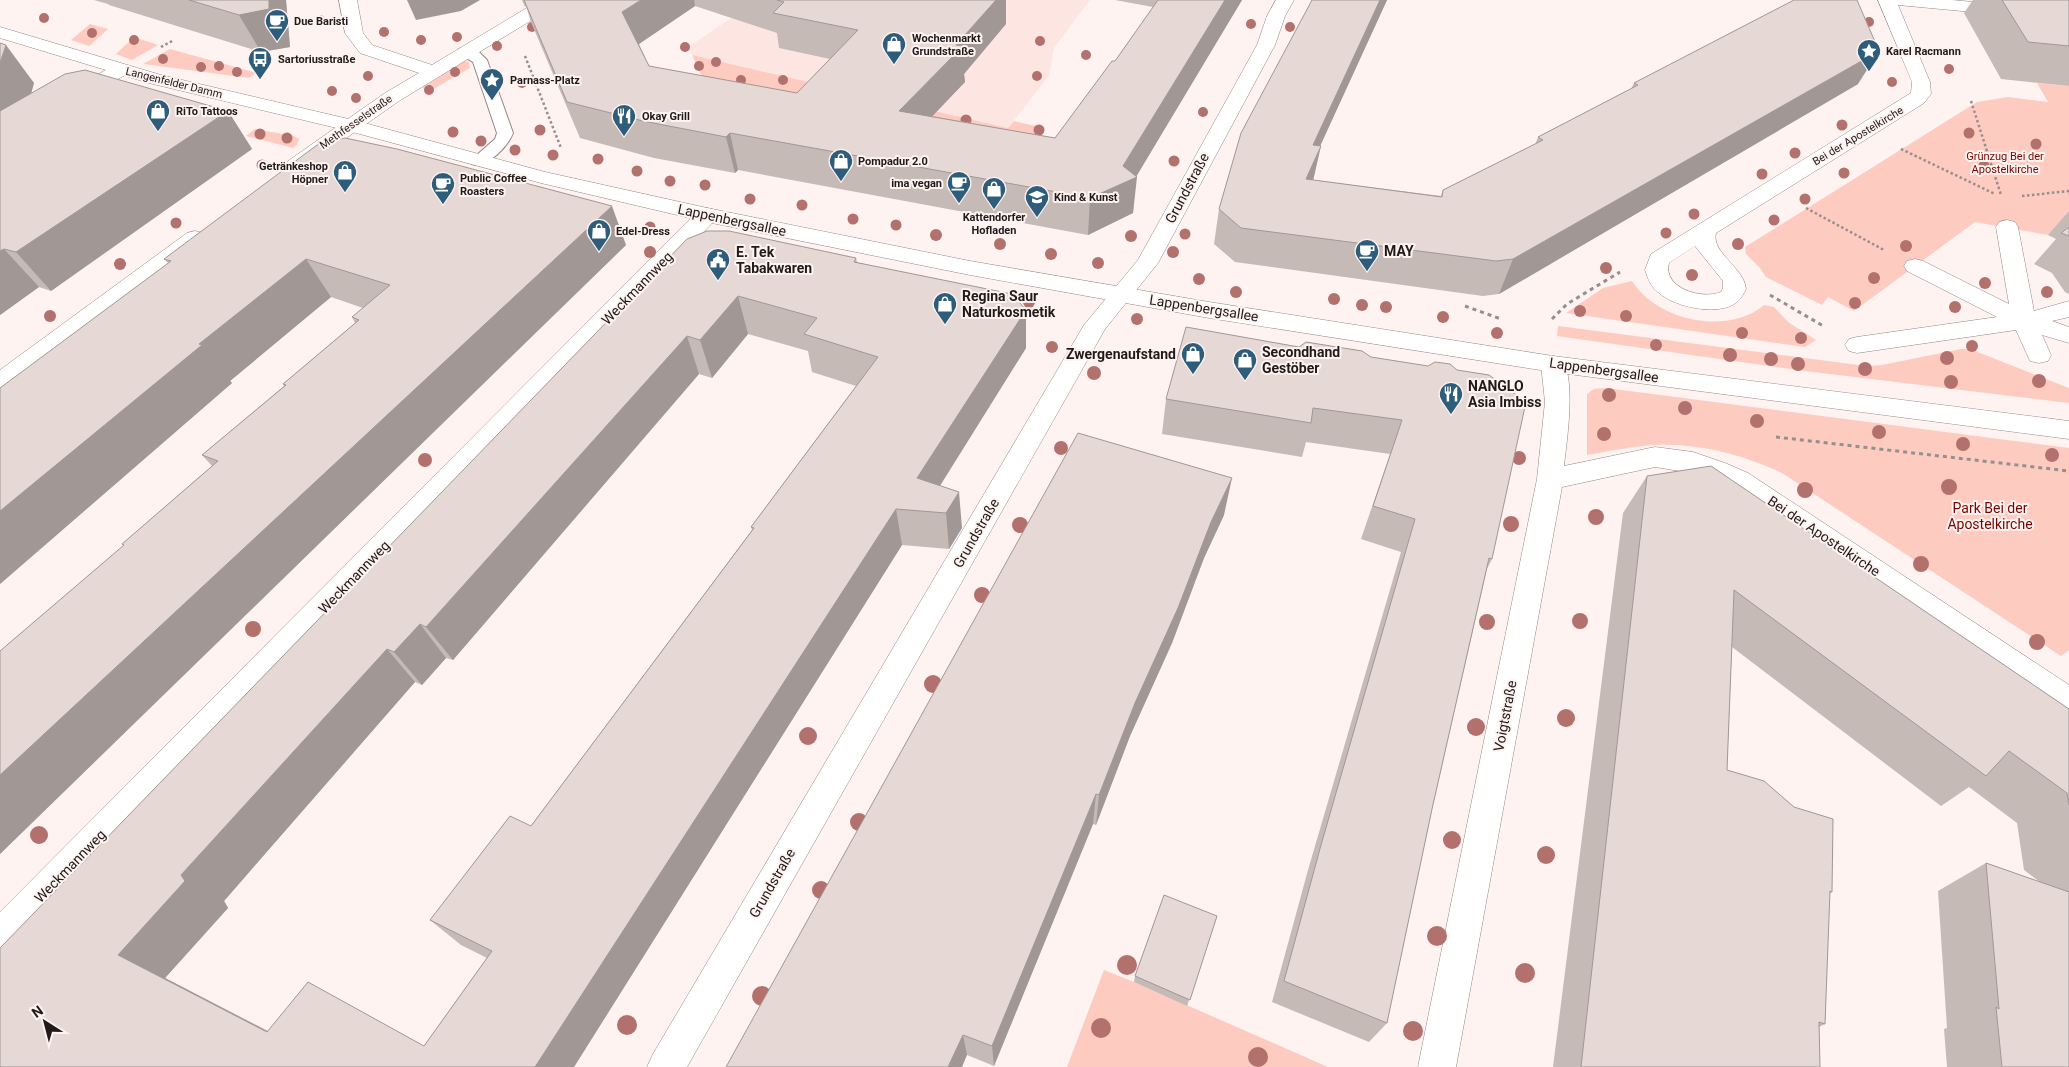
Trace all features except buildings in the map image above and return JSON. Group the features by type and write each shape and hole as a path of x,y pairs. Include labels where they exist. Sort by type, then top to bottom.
{"street":[{"path":"348,0 353,34 360,45 366,49 433,71"},
{"name":"Methfesselstraße","path":"277,178 350,125 433,71 552,0"},
{"name":"Bei der Apostelkirche","path":"1658,259 1917,99 1922,88 1922,82 1887,0"},
{"path":"1896,0 2069,16"},
{"name":"Grundstraße","path":"666,1067 1092,333 1149,258 1266,45 1280,8"},
{"name":"Langenfelder Damm","path":"0,32 120,70 350,125"},
{"path":"57,105 120,70"},
{"name":"Lappenbergsallee","path":"350,125 478,161 707,216 970,268 1553,364 2069,430"},
{"name":"Weckmannweg","path":"0,938 707,216"},
{"path":"2007,227 2024,321 2039,355"},
{"path":"0,382 209,228"},
{"path":"1658,259 1654,266 1655,274 1660,282 1669,290 1681,296 1708,302 1721,301 1730,296 1735,289 1734,282 1730,274 1705,248 1702,241 1706,230"},
{"path":"1915,266 2024,321 2069,336"},
{"path":"1857,345 2024,321 2069,309"},
{"name":"Voigtstraße","path":"1437,1067 1550,479 1557,402 1553,364"},
{"name":"Bei der Apostelkirche","path":"1550,479 1655,457 1672,458 1713,467 1750,486 2069,702"}],"lane":[{"path":"464,52 474,55 480,60 505,133 502,141 478,161"}],"path":[{"path":"522,49 561,149"},
{"path":"1970,101 2002,198 2007,227"},
{"path":"1865,132 2002,198 2069,191"},
{"path":"1803,207 1915,266"},
{"path":"1552,319 1567,304 1621,272 1658,259"},
{"path":"1763,291 1829,329"},
{"path":"1776,437 2069,471"}],"shaded area":[{"name":"Wochenmarkt Grundstraße","path":"758,0 1090,0 1054,48 1049,76 1008,128 692,55 688,47"}],"green space":[{"path":"90,24 108,29 89,46 71,40"},
{"path":"134,37 158,45 132,60 116,54"},
{"path":"170,49 257,73 249,78 143,64"},
{"path":"692,55 1008,128 1014,121 1044,128 1034,143 703,79"},
{"path":"464,61 469,62 470,68 430,91 422,88"},
{"name":"Grünzug Bei der Apostelkirche","path":"2037,83 2069,86 2069,219 2048,235 1975,222 1854,311 1828,297 1822,305 1766,277 1746,254 1745,247 1977,102 2008,97 2048,102"},
{"path":"255,129 294,136 299,139 297,145 293,148 246,136"},
{"path":"1632,281 1643,295 1658,306 1694,320 1713,322 1732,320 1749,315 1764,305 1774,307 1788,322 1816,340 1805,347 1566,313 1603,288"},
{"path":"1558,326 1866,366 1882,365 1961,349 1970,349 2069,388 2069,403 1805,371 1557,336"},
{"name":"Park Bei der Apostelkirche","path":"1606,388 2069,448 2069,650 2061,656 1782,473 1737,456 1688,446 1639,446 1587,455 1587,394 1594,389"},
{"path":"1104,970 1134,982 1328,1067 1067,1067"}],"place":[{"name":"Due Baristi","path":"277,42"},
{"name":"Wochenmarkt Grundstraße","path":"894,65"},
{"name":"Karel Racmann","path":"1869,72"},
{"name":"Sartoriusstraße","path":"260,80"},
{"name":"Parnass-Platz","path":"492,101"},
{"name":"RiTo Tattoos","path":"158,132"},
{"name":"Okay Grill","path":"624,137"},
{"name":"Pompadur 2.0","path":"841,182"},
{"name":"Getränkeshop Höpner","path":"345,193"},
{"name":"ima vegan","path":"959,204"},
{"name":"Public Coffee Roasters","path":"443,205"},
{"name":"Kattendorfer Hofladen","path":"994,210"},
{"name":"Kind & Kunst","path":"1037,218"},
{"name":"Edel-Dress","path":"599,252"},
{"name":"MAY","path":"1367,272"},
{"name":"E. Tek Tabakwaren","path":"718,281"},
{"name":"Regina Saur Naturkosmetik","path":"945,325"},
{"name":"Zwergenaufstand","path":"1193,375"},
{"name":"Secondhand Gestöber","path":"1245,381"},
{"name":"NANGLO Asia Imbiss","path":"1451,415"}]}
